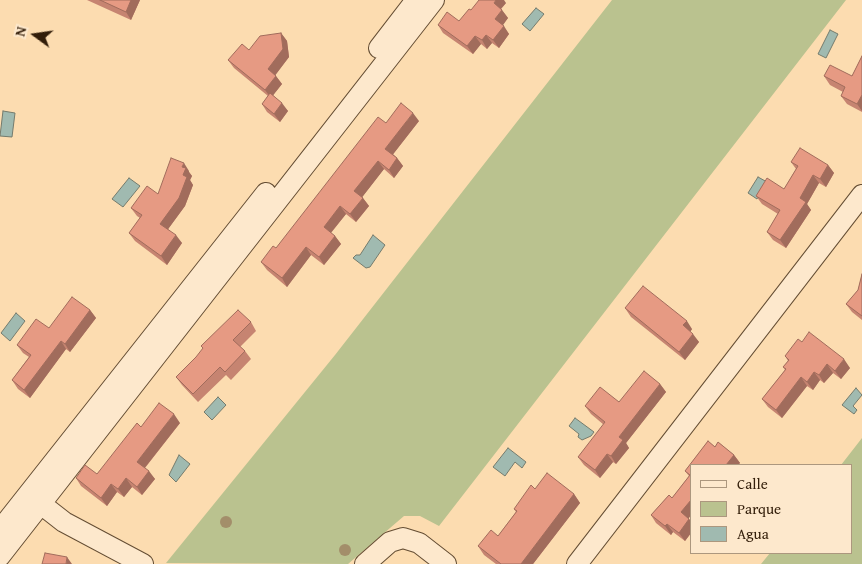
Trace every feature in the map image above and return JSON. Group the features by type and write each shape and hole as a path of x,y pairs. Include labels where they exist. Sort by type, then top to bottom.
{"street":[{"path":"0,556 35,499 416,0"},
{"path":"0,530 35,499 434,0"},
{"path":"577,564 862,195"},
{"path":"35,499 64,522 143,564"},
{"path":"365,564 394,539 403,538 419,543 446,564"}],"green space":[{"path":"612,0 846,0 439,526 420,516 404,516 348,564 166,563 335,355"},
{"path":"862,438 862,564 761,564 769,554 852,554 852,464 842,464"}],"water":[{"path":"536,8 544,14 530,31 522,24"},
{"path":"830,30 838,34 826,58 818,54"},
{"path":"3,111 15,113 12,137 0,136"},
{"path":"758,177 767,182 757,199 748,193"},
{"path":"129,178 140,186 123,207 112,199"},
{"path":"373,235 385,245 370,267 366,268 353,258 356,255 360,255"},
{"path":"16,313 25,321 10,341 1,333"},
{"path":"856,388 862,395 853,406 857,410 854,414 842,405"},
{"path":"218,397 226,405 212,420 204,412"},
{"path":"575,418 594,432 591,436 582,440 578,437 579,434 569,426"},
{"path":"508,448 526,462 522,468 515,462 505,476 493,467"},
{"path":"179,455 190,464 176,482 169,475"}],"building":[{"path":"100,0 131,0 126,12"},
{"path":"479,0 496,0 494,3 502,10 495,19 504,26 493,40 486,35 482,40 475,36 467,46 438,25 447,12 459,21"},
{"path":"281,33 283,49 268,69 276,76 265,90 228,60 242,44 249,50 260,36"},
{"path":"862,56 862,95 857,104 841,96 845,87 824,76 830,65 852,76"},
{"path":"270,93 282,103 274,114 262,104"},
{"path":"401,103 413,113 385,149 397,158 389,170 378,161 354,191 363,198 350,214 340,206 324,227 335,236 319,257 306,247 282,278 261,262 273,246 276,248 378,117 386,123"},
{"path":"800,148 828,165 820,179 813,175 800,198 806,202 780,240 767,232 780,210 756,196 767,178 784,189 798,166 791,162"},
{"path":"171,158 184,163 182,167 186,168 183,175 187,177 179,198 160,224 176,235 161,256 129,233 142,215 131,208 147,186 158,194"},
{"path":"862,274 862,316 846,304 858,290"},
{"path":"643,286 687,321 683,325 693,334 679,352 625,308"},
{"path":"72,297 90,310 65,344 61,341 24,390 12,380 31,355 17,345 36,319 49,328"},
{"path":"238,310 251,322 233,340 245,351 225,372 220,367 193,394 176,377 196,357 203,348 201,346"},
{"path":"809,332 844,359 835,371 827,364 819,375 814,372 807,382 801,377 776,410 762,399 786,369 783,367 789,360 785,356 798,339 802,342"},
{"path":"644,371 660,384 619,437 623,440 611,456 607,454 595,470 578,457 605,422 585,406 600,387 619,402"},
{"path":"159,403 174,414 137,462 149,471 137,487 126,478 118,489 111,484 101,498 76,478 85,465 97,474 137,423 141,427"},
{"path":"708,441 715,447 718,442 734,455 727,464 690,464"},
{"path":"690,464 690,475 685,471"},
{"path":"547,473 574,494 521,564 501,564 478,546 491,530 498,536 517,511 514,509 531,485 535,489"},
{"path":"690,475 690,501 681,512 689,519 679,533 667,524 665,526 651,515 669,495 672,498"},
{"path":"45,553 67,557 66,564 42,564"}]}
